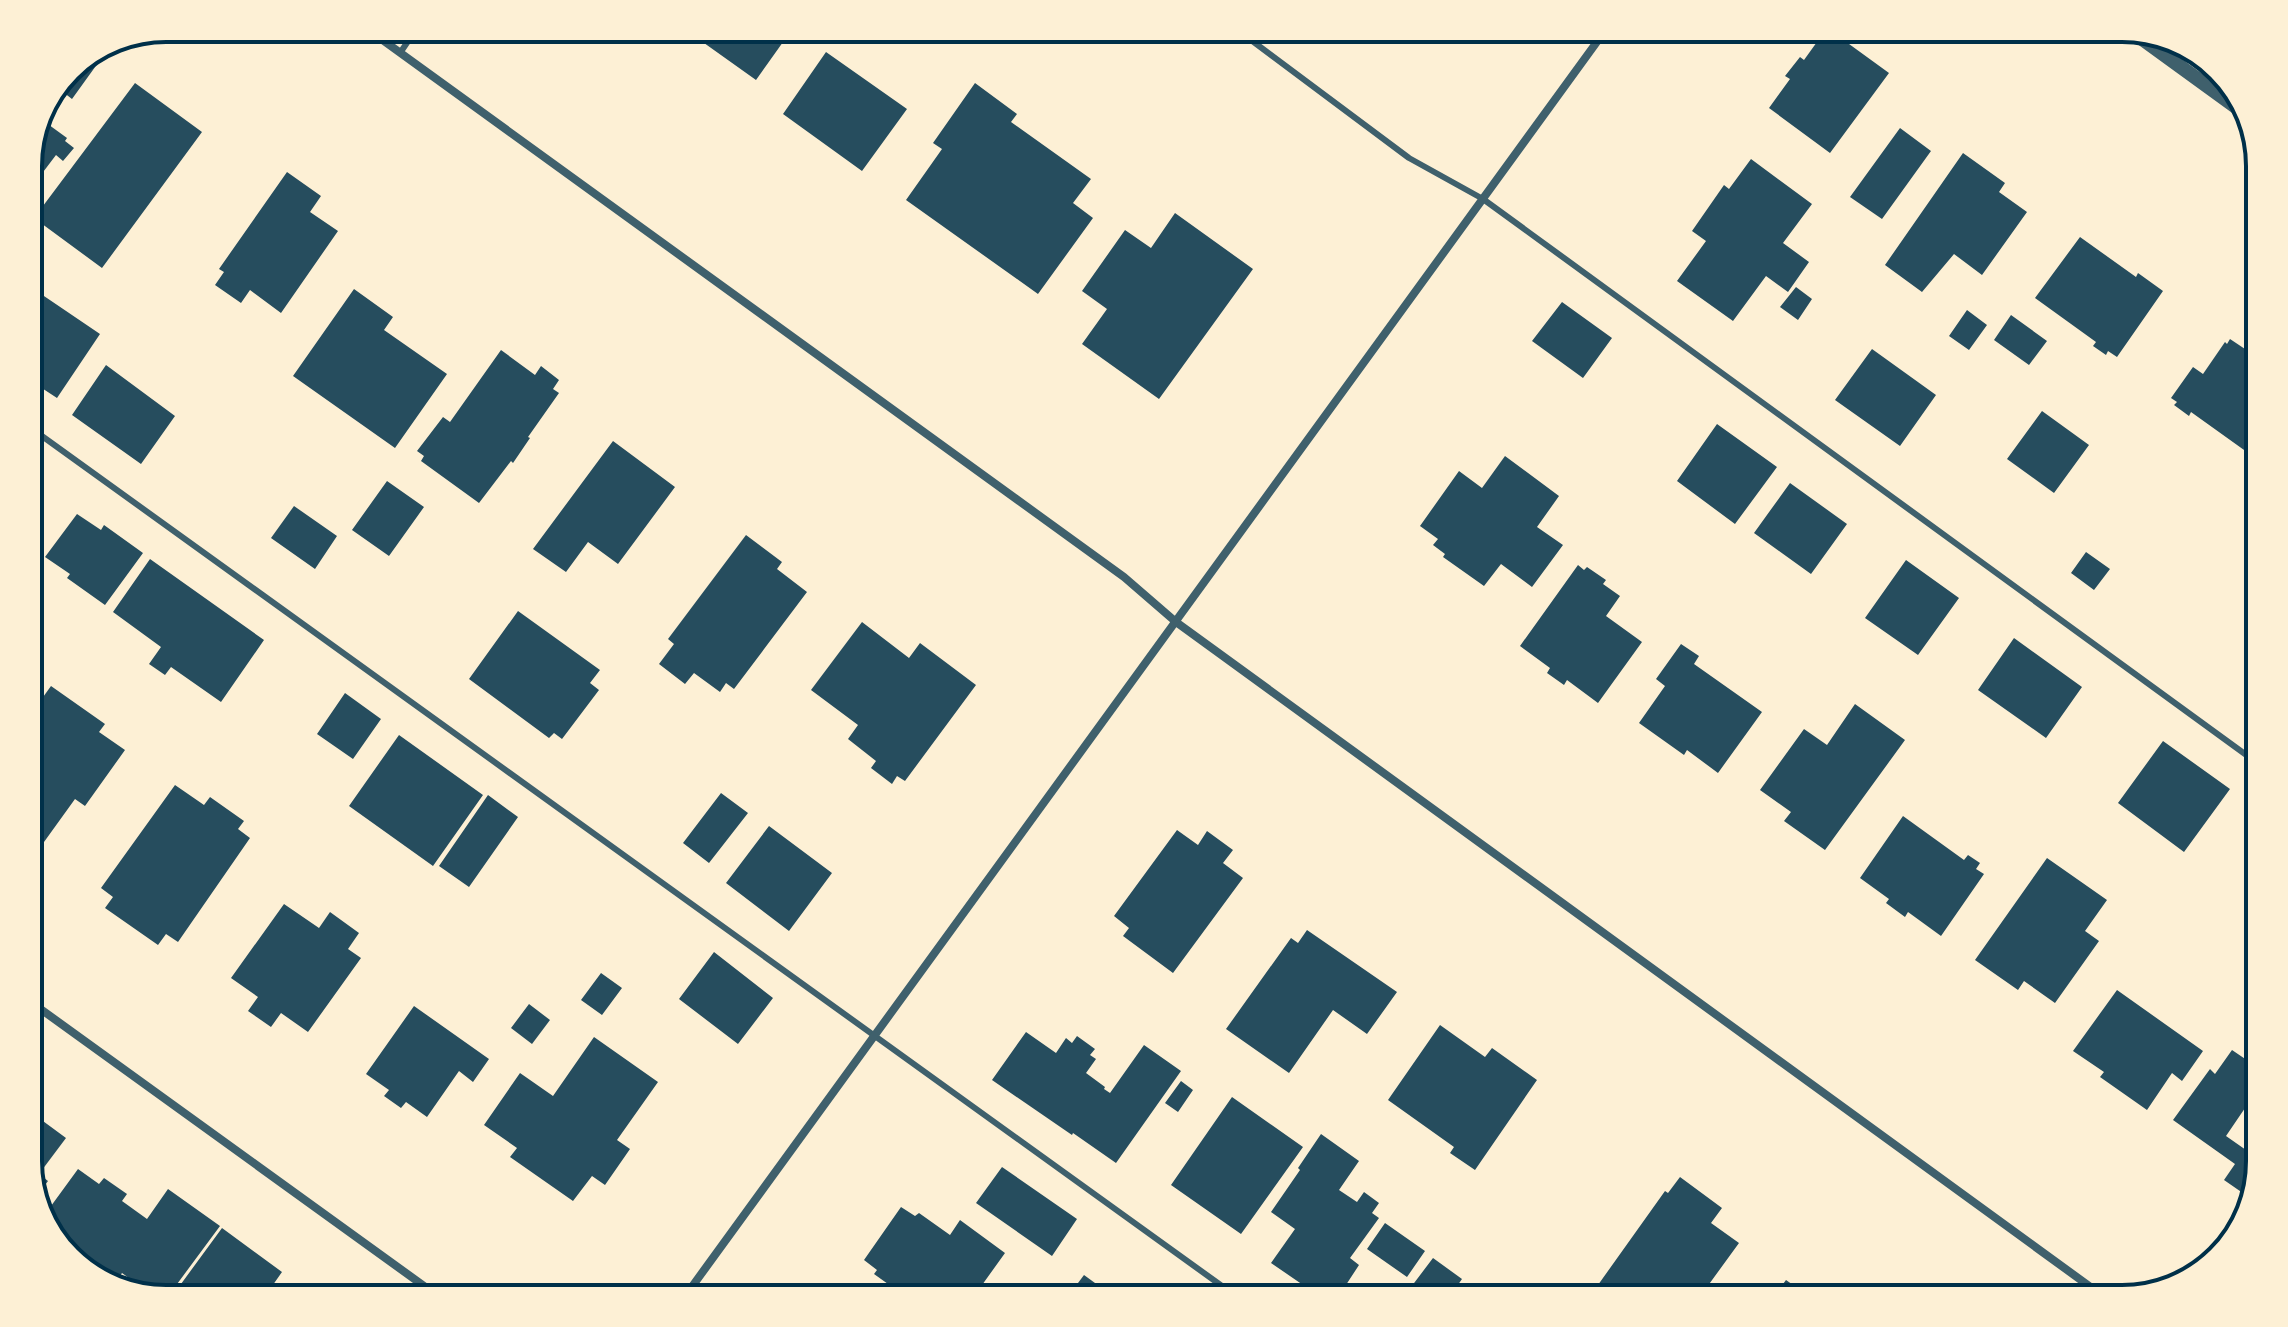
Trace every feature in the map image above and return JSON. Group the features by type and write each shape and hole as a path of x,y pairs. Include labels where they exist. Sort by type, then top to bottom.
{"street":[{"path":"385,42 1124,577 1176,622 2088,1285"},
{"path":"693,1285 1597,42"},
{"path":"2151,46 2227,100"},
{"path":"42,1010 423,1285"}],"lane":[{"path":"400,53 407,42"},
{"path":"1254,42 1409,158 1483,199 2246,755"},
{"path":"42,436 1221,1285"}],"building":[{"path":"703,42 783,42 756,80"},
{"path":"1817,42 1846,42 1889,73 1830,153 1769,108 1790,79 1785,76 1800,57 1804,60"},
{"path":"826,52 907,109 862,171 783,114"},
{"path":"98,63 72,99 66,94 68,91"},
{"path":"135,83 202,132 102,268 42,224 42,207"},
{"path":"975,83 1017,114 1011,122 1091,179 1073,203 1093,218 1038,294 906,200 942,149 933,143"},
{"path":"49,125 67,138 65,141 74,148 63,161 56,155 42,174"},
{"path":"1900,128 1931,151 1882,219 1850,197"},
{"path":"1963,153 2005,183 1999,192 2027,212 1982,275 1954,254 1922,292 1885,265"},
{"path":"1751,159 1812,204 1783,243 1809,262 1788,292 1766,276 1733,321 1677,281 1706,241 1692,231 1724,185 1729,189"},
{"path":"287,172 321,196 310,212 338,231 281,313 250,290 241,303 215,285 224,272 219,269"},
{"path":"1175,213 1253,269 1159,399 1082,344 1107,309 1082,291 1125,230 1151,248"},
{"path":"2080,237 2136,277 2138,273 2163,291 2117,357 2108,351 2106,355 2093,346 2096,342 2035,298"},
{"path":"1796,287 1812,299 1798,320 1780,307"},
{"path":"354,289 393,317 384,330 447,374 395,448 293,376"},
{"path":"42,295 100,334 57,398 42,388"},
{"path":"1562,302 1612,338 1583,378 1532,341"},
{"path":"1967,310 1987,325 1969,350 1949,336"},
{"path":"2011,315 2047,341 2029,365 1994,340"},
{"path":"2230,339 2246,350 2246,451 2191,412 2189,416 2174,405 2177,402 2171,398 2193,367 2203,374 2225,342 2227,344"},
{"path":"1872,349 1936,395 1900,446 1835,400"},
{"path":"501,350 535,375 541,366 559,380 553,389 559,393 513,463 511,461 479,503 421,461 424,456 417,451 443,417 450,422"},
{"path":"106,365 175,416 141,464 72,415"},
{"path":"2042,411 2089,445 2054,493 2007,459"},
{"path":"1717,424 1777,467 1735,524 1677,481"},
{"path":"613,441 675,487 618,564 588,542 566,572 533,549"},
{"path":"1505,456 1559,496 1537,527 1563,545 1532,587 1501,564 1484,586 1443,557 1445,554 1433,545 1438,539 1420,526 1459,471 1482,488"},
{"path":"387,481 424,507 389,556 352,530"},
{"path":"1790,483 1847,524 1811,574 1754,533"},
{"path":"294,506 337,536 315,569 271,538"},
{"path":"77,514 101,530 104,525 143,553 105,605 67,578 70,574 45,557"},
{"path":"746,535 782,562 777,569 807,592 734,689 726,683 720,692 694,673 685,684 659,664 674,644 668,639"},
{"path":"2086,552 2110,569 2094,590 2071,573"},
{"path":"150,559 264,640 221,702 171,667 165,675 149,664 161,647 113,612"},
{"path":"1906,560 1959,598 1918,655 1865,618"},
{"path":"1578,565 1584,570 1587,567 1606,580 1603,584 1620,596 1606,616 1642,642 1598,703 1567,680 1564,685 1547,673 1550,668 1520,646"},
{"path":"518,611 600,670 590,683 599,690 562,739 554,733 549,738 469,679"},
{"path":"862,622 909,658 920,643 976,685 905,781 897,776 892,784 871,768 876,761 848,739 858,725 811,690"},
{"path":"2014,638 2082,687 2046,738 1978,690"},
{"path":"1681,644 1699,656 1694,664 1762,712 1718,773 1687,750 1684,755 1639,723 1665,686 1656,679"},
{"path":"51,686 105,724 99,732 125,750 85,806 75,799 44,842 42,841 42,699"},
{"path":"345,693 381,719 353,759 317,734"},
{"path":"1855,704 1905,740 1825,850 1784,821 1791,812 1760,790 1804,729 1827,745"},
{"path":"399,735 483,795 433,866 349,806"},
{"path":"2163,741 2230,789 2184,852 2118,803"},
{"path":"175,785 204,805 210,797 244,821 238,829 250,838 178,942 166,934 158,945 105,908 113,897 101,888"},
{"path":"721,793 748,813 709,863 683,843"},
{"path":"488,795 518,817 469,887 439,866"},
{"path":"1903,816 1964,860 1968,855 1980,863 1976,869 1984,874 1941,936 1908,912 1905,917 1886,903 1889,899 1860,878"},
{"path":"769,826 832,873 789,931 726,883"},
{"path":"1177,830 1198,845 1207,831 1233,850 1223,863 1243,878 1173,973 1123,936 1129,928 1114,916"},
{"path":"2047,858 2107,900 2085,931 2099,941 2055,1003 2024,981 2018,990 1975,960"},
{"path":"284,904 319,928 330,912 359,933 348,949 361,958 308,1032 281,1013 271,1027 248,1011 258,997 231,978"},
{"path":"1307,930 1397,992 1367,1034 1333,1010 1289,1073 1226,1029 1291,938 1298,943"},
{"path":"714,952 773,998 738,1044 679,999"},
{"path":"601,973 622,988 602,1015 581,1000"},
{"path":"2117,990 2203,1051 2182,1081 2172,1073 2147,1110 2100,1077 2104,1072 2073,1051"},
{"path":"529,1004 550,1020 532,1044 511,1028"},
{"path":"414,1006 489,1059 473,1082 459,1071 427,1117 406,1102 401,1108 384,1096 389,1090 366,1074"},
{"path":"1440,1025 1485,1057 1492,1048 1537,1080 1475,1170 1450,1153 1454,1147 1388,1100"},
{"path":"1026,1032 1056,1053 1066,1038 1072,1043 1077,1036 1095,1049 1090,1055 1096,1059 1086,1073 1110,1093 1144,1045 1181,1071 1116,1163 992,1080"},
{"path":"594,1037 658,1082 617,1140 630,1149 605,1185 592,1176 573,1201 510,1157 517,1148 484,1125 520,1073 553,1096"},
{"path":"2232,1050 2246,1060 2246,1107 2226,1136 2246,1150 2242,1193 2224,1180 2235,1164 2173,1120 2210,1069 2215,1074"},
{"path":"1181,1081 1193,1090 1178,1112 1165,1103"},
{"path":"1232,1097 1303,1147 1241,1234 1171,1185"},
{"path":"42,1120 66,1138 42,1170"},
{"path":"1321,1134 1359,1161 1339,1190 1357,1202 1364,1192 1379,1203 1372,1213 1379,1218 1350,1258 1359,1265 1346,1285 1303,1285 1271,1263 1295,1229 1271,1212 1300,1170 1298,1168"},
{"path":"1002,1167 1077,1219 1052,1256 976,1203"},
{"path":"78,1169 99,1184 104,1178 127,1194 122,1201 147,1219 168,1189 220,1226 176,1285 150,1284 132,1280 122,1273 119,1276 78,1249 59,1223 51,1206"},
{"path":"1680,1177 1722,1208 1711,1223 1739,1243 1708,1285 1598,1285 1665,1191 1668,1193"},
{"path":"901,1207 915,1216 919,1213 950,1235 960,1220 1005,1253 982,1285 889,1285 874,1274 877,1270 864,1260"},
{"path":"1385,1223 1425,1251 1407,1277 1367,1249"},
{"path":"222,1228 282,1272 273,1285 180,1285"},
{"path":"1433,1258 1462,1279 1458,1285 1413,1285"},
{"path":"1084,1275 1098,1285 1076,1285"}]}
